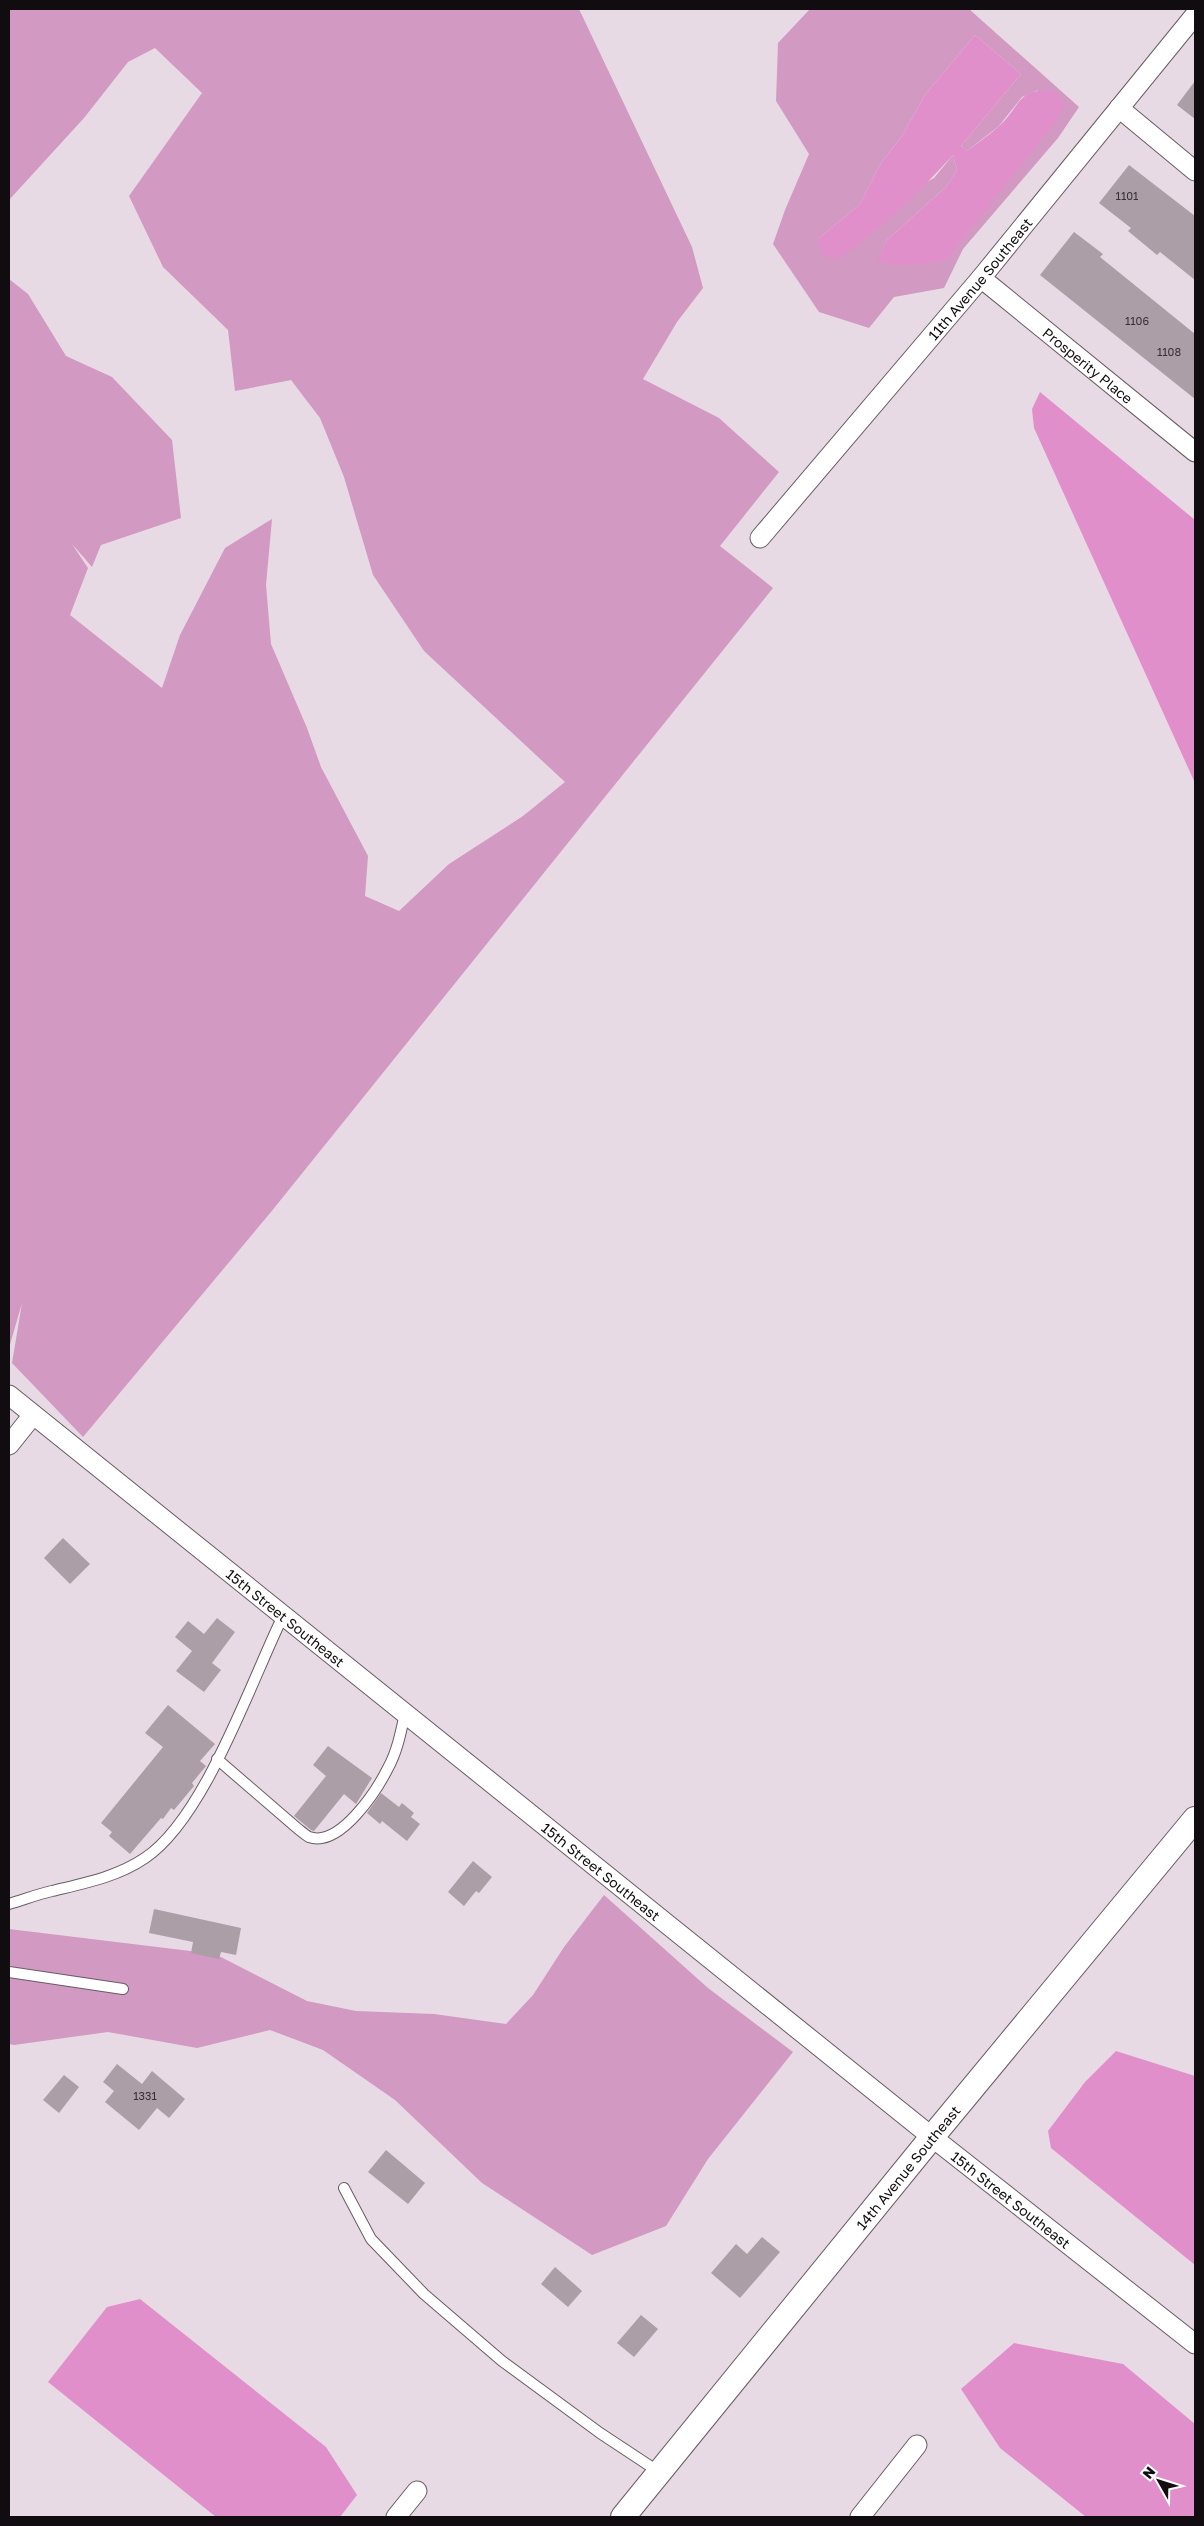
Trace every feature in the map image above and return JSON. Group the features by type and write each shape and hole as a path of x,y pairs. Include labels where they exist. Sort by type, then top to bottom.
{"street":[{"name":"11th Avenue Southeast","path":"760,538 981,278 1195,15"},
{"path":"1119,108 1195,171"},
{"name":"Prosperity Place","path":"981,278 1195,452"},
{"name":"15th Street Southeast","path":"9,1395 932,2137 1195,2344"},
{"path":"9,1445 33,1415"},
{"name":"14th Avenue Southeast","path":"623,2517 932,2137 1195,1819"},
{"path":"860,2517 917,2445"},
{"path":"396,2517 417,2491"}],"lane":[{"path":"9,1904 114,1875 146,1858 173,1834 217,1759 283,1616"},
{"path":"217,1759 297,1828 309,1837 318,1838 332,1834 354,1818 370,1796 389,1767 401,1733 405,1713"},
{"path":"9,1972 123,1989"},
{"path":"344,2188 371,2239 424,2294 502,2361 600,2433 659,2472"}],"shaded area":[{"path":"9,9 579,9 692,247 703,288 677,322 643,379 719,418 779,472 720,546 773,588 271,1212 83,1437 12,1363 22,1303 9,1348 9,279 28,294 66,356 112,377 172,440 181,518 101,545 92,567 72,544 88,568 70,615 162,688 180,635 225,548 272,519 266,585 271,644 307,728 321,767 368,856 365,896 399,911 449,864 523,816 565,782 424,651 373,575 344,477 320,418 291,380 235,391 228,330 163,267 129,196 202,93 155,48 128,62 84,118 9,200"},
{"path":"810,9 969,9 1079,107 1058,138 963,249 944,288 894,297 869,328 819,312 773,244 809,154 776,101 778,43","holes":["975,35 1021,74 961,146 967,151 999,126 1022,97 1038,90 878,261 887,240 947,186 957,170 953,155 934,178 817,240 860,204 881,163 902,136 925,95"]},
{"path":"975,35 1021,74 961,146 967,151 998,127 1026,95 1033,92 1055,91 1064,105 1057,120 946,260 903,265 877,261 887,240 947,186 957,170 953,155 913,197 854,248 838,259 824,256 817,240 860,204 881,163 902,136 925,95"},
{"path":"1040,392 1195,520 1195,783 1034,428 1032,409"},
{"path":"604,1895 708,1988 793,2052 708,2159 666,2226 592,2255 482,2183 395,2100 323,2050 270,2030 197,2048 108,2032 14,2045 9,2044 9,1929 215,1954 307,2001 356,2011 434,2014 506,2024 533,1995 564,1947"},
{"path":"1116,2051 1195,2076 1195,2265 1051,2148 1048,2131 1085,2082"},
{"path":"140,2299 326,2447 357,2495 340,2517 216,2517 48,2382 107,2307"},
{"path":"1014,2343 1123,2364 1195,2424 1195,2517 1086,2517 1000,2448 961,2389"}],"building":[{"path":"1195,81 1195,119 1177,105"},
{"path":"1129,165 1195,216 1195,280 1160,252 1157,255 1128,231 1131,228 1099,203"},
{"path":"1074,232 1103,254 1100,257 1195,334 1195,399 1040,275"},
{"path":"63,1538 90,1564 70,1584 44,1558"},
{"path":"217,1618 235,1632 212,1663 221,1670 204,1692 176,1671 192,1651 175,1637 188,1621 204,1634"},
{"path":"168,1705 215,1744 200,1761 206,1766 192,1783 194,1786 174,1810 171,1808 163,1819 161,1818 130,1854 109,1836 112,1832 101,1823 163,1747 145,1733"},
{"path":"328,1746 372,1778 356,1804 344,1794 314,1831 294,1816 326,1776 313,1765"},
{"path":"381,1793 399,1807 402,1803 414,1813 411,1817 420,1824 407,1841 382,1821 380,1824 367,1813"},
{"path":"473,1861 492,1877 479,1893 476,1891 464,1906 448,1892"},
{"path":"154,1909 241,1928 236,1955 221,1952 219,1959 191,1953 193,1942 149,1933"},
{"path":"117,2064 142,2084 152,2071 185,2099 169,2118 157,2108 139,2130 105,2102 114,2091 103,2082"},
{"path":"64,2075 79,2087 59,2113 43,2100"},
{"path":"386,2150 425,2183 408,2204 368,2172"},
{"path":"762,2237 780,2252 740,2298 711,2273 736,2244 747,2254"},
{"path":"555,2267 582,2291 568,2307 541,2284"},
{"path":"641,2315 658,2329 634,2357 617,2343"}]}
